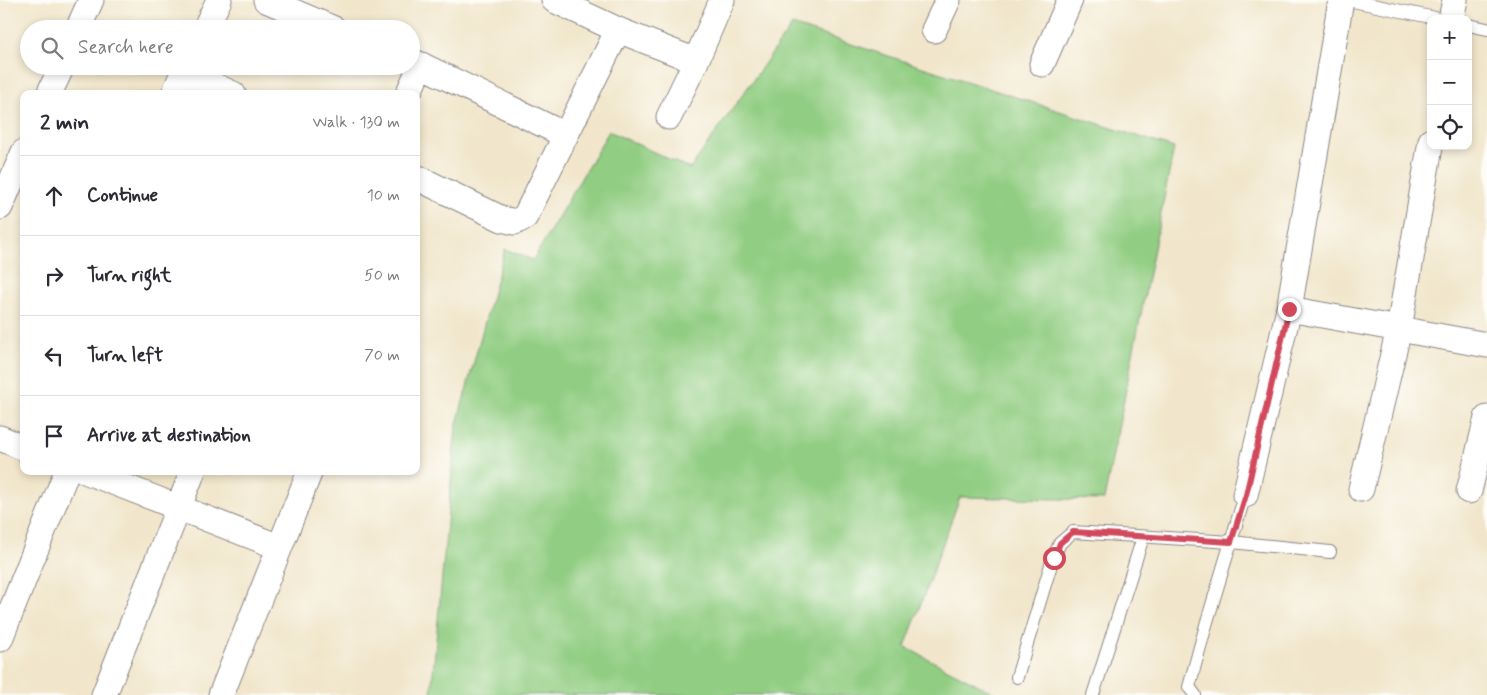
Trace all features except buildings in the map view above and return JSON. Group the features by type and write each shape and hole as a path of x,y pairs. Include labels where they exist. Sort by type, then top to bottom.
{"street":[{"path":"82,20 91,0"},
{"path":"209,20 219,0"},
{"path":"266,0 313,20"},
{"path":"554,0 595,9 618,30 696,61"},
{"path":"669,117 722,0"},
{"path":"934,30 948,0"},
{"path":"1042,64 1070,0"},
{"path":"1246,495 1289,309 1341,0"},
{"path":"1452,15 1455,0"},
{"path":"420,179 502,219 515,222 524,217 618,30"},
{"path":"420,65 565,135"},
{"path":"52,90 58,75"},
{"path":"409,90 413,75"},
{"path":"181,77 221,90"},
{"path":"1360,489 1399,329 1429,150"},
{"path":"0,207 20,161"},
{"path":"1289,309 1487,345"},
{"path":"1469,491 1487,418"},
{"path":"0,438 20,446"},
{"path":"0,639 65,475"},
{"path":"95,475 280,547"},
{"path":"104,695 191,475"},
{"path":"221,695 308,475"}],"lane":[{"path":"1348,0 1427,16"},
{"path":"1472,26 1487,29"},
{"path":"1195,695 1189,687 1246,495"},
{"path":"1017,677 1054,558 1060,543 1073,532 1231,542 1330,552"},
{"path":"1093,695 1143,536"}],"green space":[{"path":"792,25 1174,148 1104,500 960,497 905,647 998,695 431,695 456,427 505,249 533,260 609,131 690,169"}],"route":[{"path":"1054,558 1060,543 1073,532 1231,542 1246,495 1289,309"}]}
